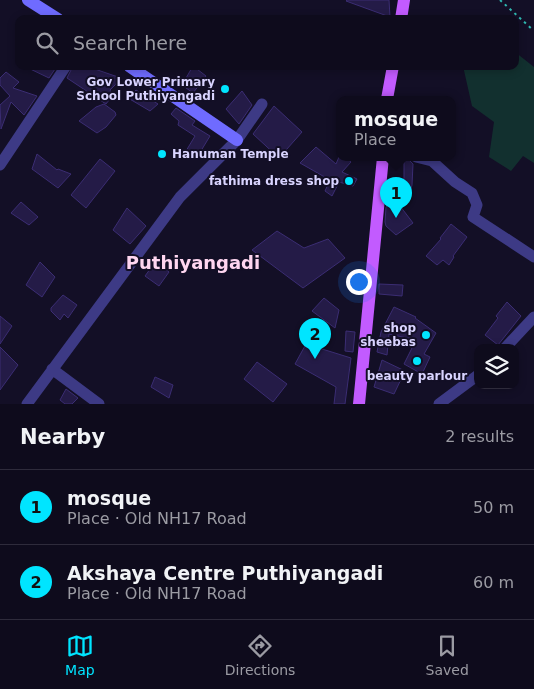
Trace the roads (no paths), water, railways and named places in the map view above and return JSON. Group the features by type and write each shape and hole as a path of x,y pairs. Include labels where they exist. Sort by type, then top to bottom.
{"main road":[{"path":"28,0 52,15"},
{"path":"402,15 404,0"},
{"path":"136,70 237,140"},
{"path":"388,96 392,70"},
{"path":"360,404 383,161"}],"street":[{"path":"0,166 63,70"},
{"path":"27,404 180,197 237,140 262,104"},
{"path":"432,161 455,182 472,193 477,205 473,217 534,257"},
{"path":"510,344 534,317"},
{"path":"52,369 99,404"},
{"path":"439,404 474,378"}],"place":[{"name":"Gov Lower Primary School Puthiyangadi","path":"225,89"},
{"name":"Hanuman Temple","path":"162,154"},
{"name":"fathima dress shop","path":"349,181"},
{"name":"mosque","path":"396,218"},
{"name":"shop sheebas","path":"426,335"},
{"name":"Akshaya Centre Puthiyangadi","path":"315,359"},
{"name":"beauty parlour","path":"417,361"}],"district":[{"name":"Puthiyangadi","path":"193,262"}]}
